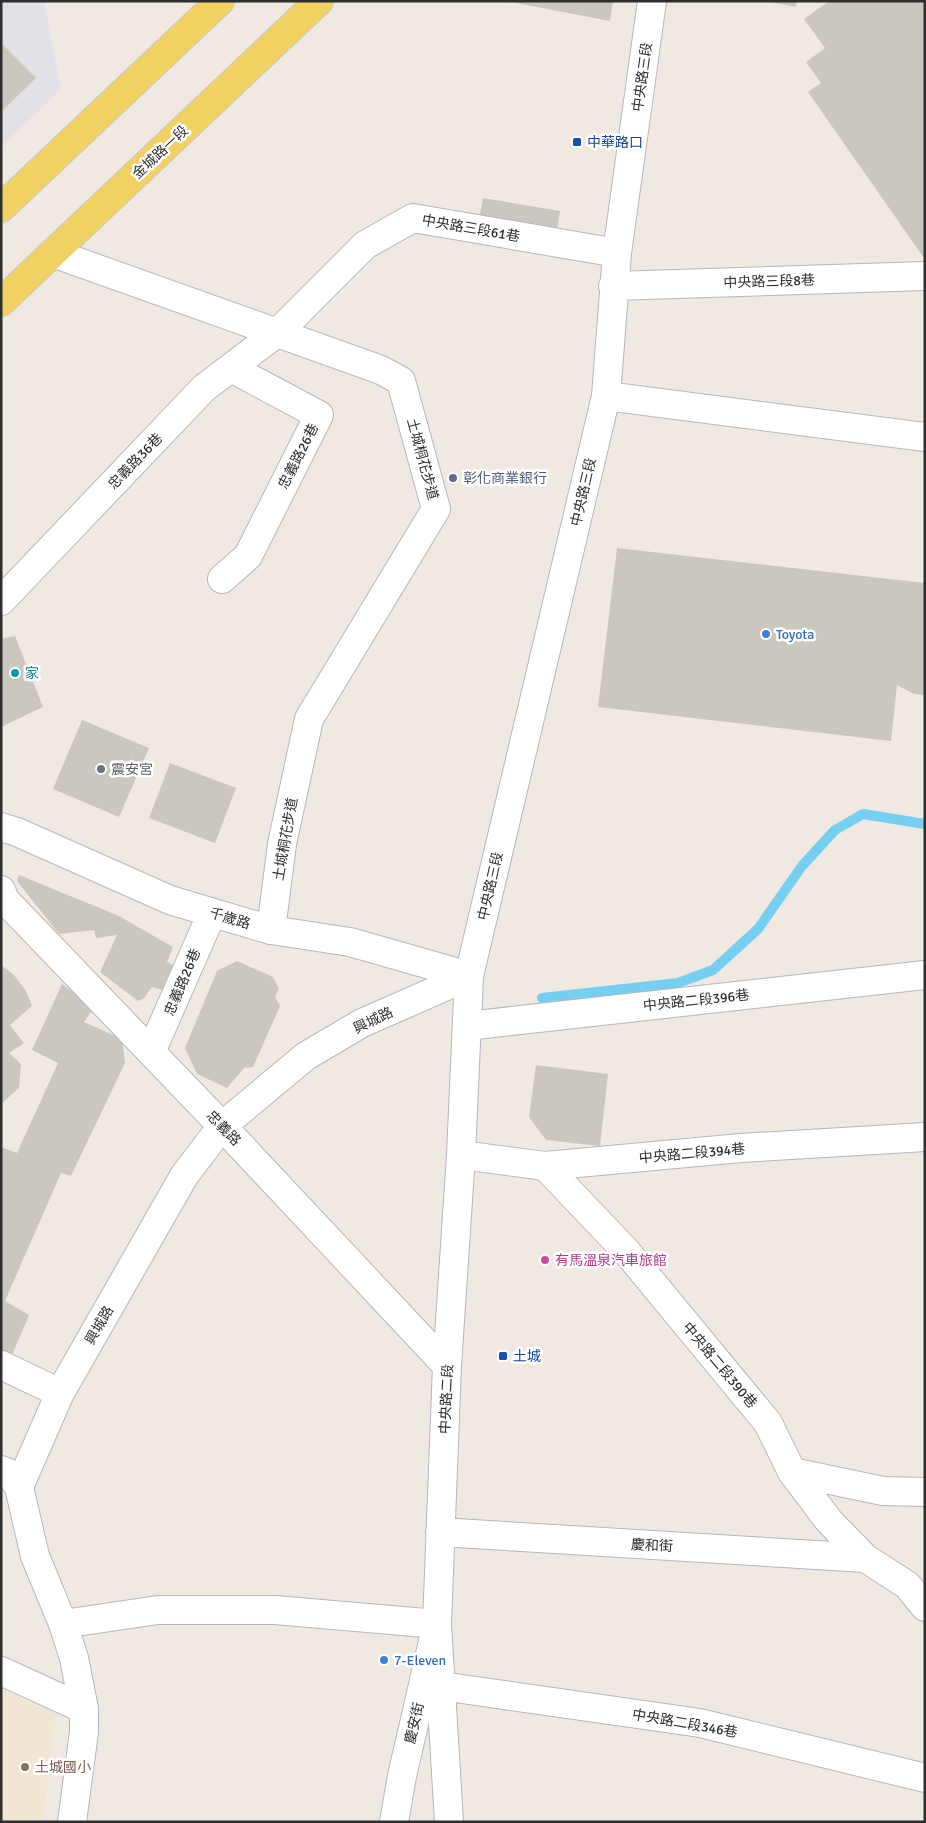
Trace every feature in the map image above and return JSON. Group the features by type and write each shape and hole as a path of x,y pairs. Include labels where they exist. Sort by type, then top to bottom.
{"main road":[{"path":"1,208 220,1"},
{"name":"金城路一段","path":"1,302 319,1"}],"street":[{"name":"中央路三段","path":"469,976 606,396 613,286 652,1"},
{"name":"中央路三段61巷","path":"278,332 365,245 413,218 617,253"},
{"name":"土城桐花步道","path":"53,253 278,332 381,370 401,381 436,509 309,719 282,844 271,930"},
{"name":"中央路三段8巷","path":"613,286 925,276"},
{"name":"忠義路36巷","path":"1,601 204,388 278,332"},
{"name":"忠義路26巷","path":"222,579 248,556 319,414 231,368"},
{"path":"606,396 925,438"},
{"name":"千歲路","path":"1,827 17,832 170,900 271,930 350,942 469,976"},
{"name":"忠義路","path":"1,890 5,900 222,1126 447,1366"},
{"name":"忠義路26巷","path":"151,1052 212,913"},
{"name":"中央路二段396巷","path":"467,1026 925,975"},
{"name":"中央路二段","path":"449,1822 437,1624 447,1366 461,1156 469,976"},
{"name":"興城路","path":"72,1822 84,1732 84,1709 74,1658 10,1479 184,1176 222,1126 306,1056 362,1023 469,976"},
{"name":"中央路二段394巷","path":"461,1156 545,1166 741,1148 925,1137"},
{"name":"中央路二段390巷","path":"545,1166 626,1251 768,1423 792,1472"},
{"path":"1,1365 60,1393"},
{"path":"792,1472 883,1491 925,1492"},
{"name":"慶和街","path":"792,1472 829,1521 865,1558 907,1585 925,1608"},
{"name":"慶和街","path":"440,1532 865,1558"},
{"path":"63,1624 158,1610 276,1610 437,1624"},
{"name":"慶安街","path":"394,1822 402,1776 437,1624"},
{"path":"1,1671 84,1709"},
{"name":"中央路二段346巷","path":"441,1686 700,1723 925,1778"}],"shaded area":[{"path":"1,1 44,1 61,89 1,147"},
{"name":"土城國小","path":"1,1690 57,1713 42,1822 1,1822"}],"building":[{"path":"505,1 613,1 610,21"},
{"path":"765,1 797,1 796,7"},
{"path":"829,1 925,1 924,258 808,92 821,83 806,62 825,48 804,19"},
{"path":"1,43 36,78 1,112"},
{"path":"483,198 560,211 555,243 477,230"},
{"name":"Toyota","path":"617,548 925,583 925,695 914,694 897,685 891,741 598,707"},
{"name":"家","path":"15,636 43,707 1,727 1,639"},
{"name":"震安宮","path":"82,720 149,748 119,817 53,789"},
{"path":"170,763 236,788 215,843 149,818"},
{"path":"19,875 119,916 173,947 167,962 173,965 162,990 152,987 144,998 138,1001 100,972 117,935 96,938 94,930 59,934 17,881"},
{"path":"237,961 273,977 279,989 275,997 280,1006 253,1067 244,1068 227,1088 197,1074 185,1048 217,971"},
{"path":"1,965 14,975 26,991 32,1006 10,1025 24,1043 9,1053 21,1064 19,1088 1,1104"},
{"path":"62,984 94,1008 84,1022 122,1039 125,1063 71,1176 61,1173 5,1301 29,1315 12,1355 1,1351 1,1147 17,1153 58,1063 32,1050"},
{"path":"536,1065 608,1074 600,1146 546,1140 529,1117"}],"waterway":[{"path":"542,998 678,983 713,970 758,929 802,866 835,830 863,814 925,824"}],"place":[{"name":"中華路口","path":"577,142"},
{"name":"彰化商業銀行","path":"453,478"},
{"name":"Toyota","path":"766,634"},
{"name":"家","path":"15,673"},
{"name":"震安宮","path":"101,769"},
{"name":"有馬溫泉汽車旅館","path":"545,1260"},
{"name":"土城","path":"503,1356"},
{"name":"7-Eleven","path":"384,1660"},
{"name":"土城國小","path":"25,1767"}]}
